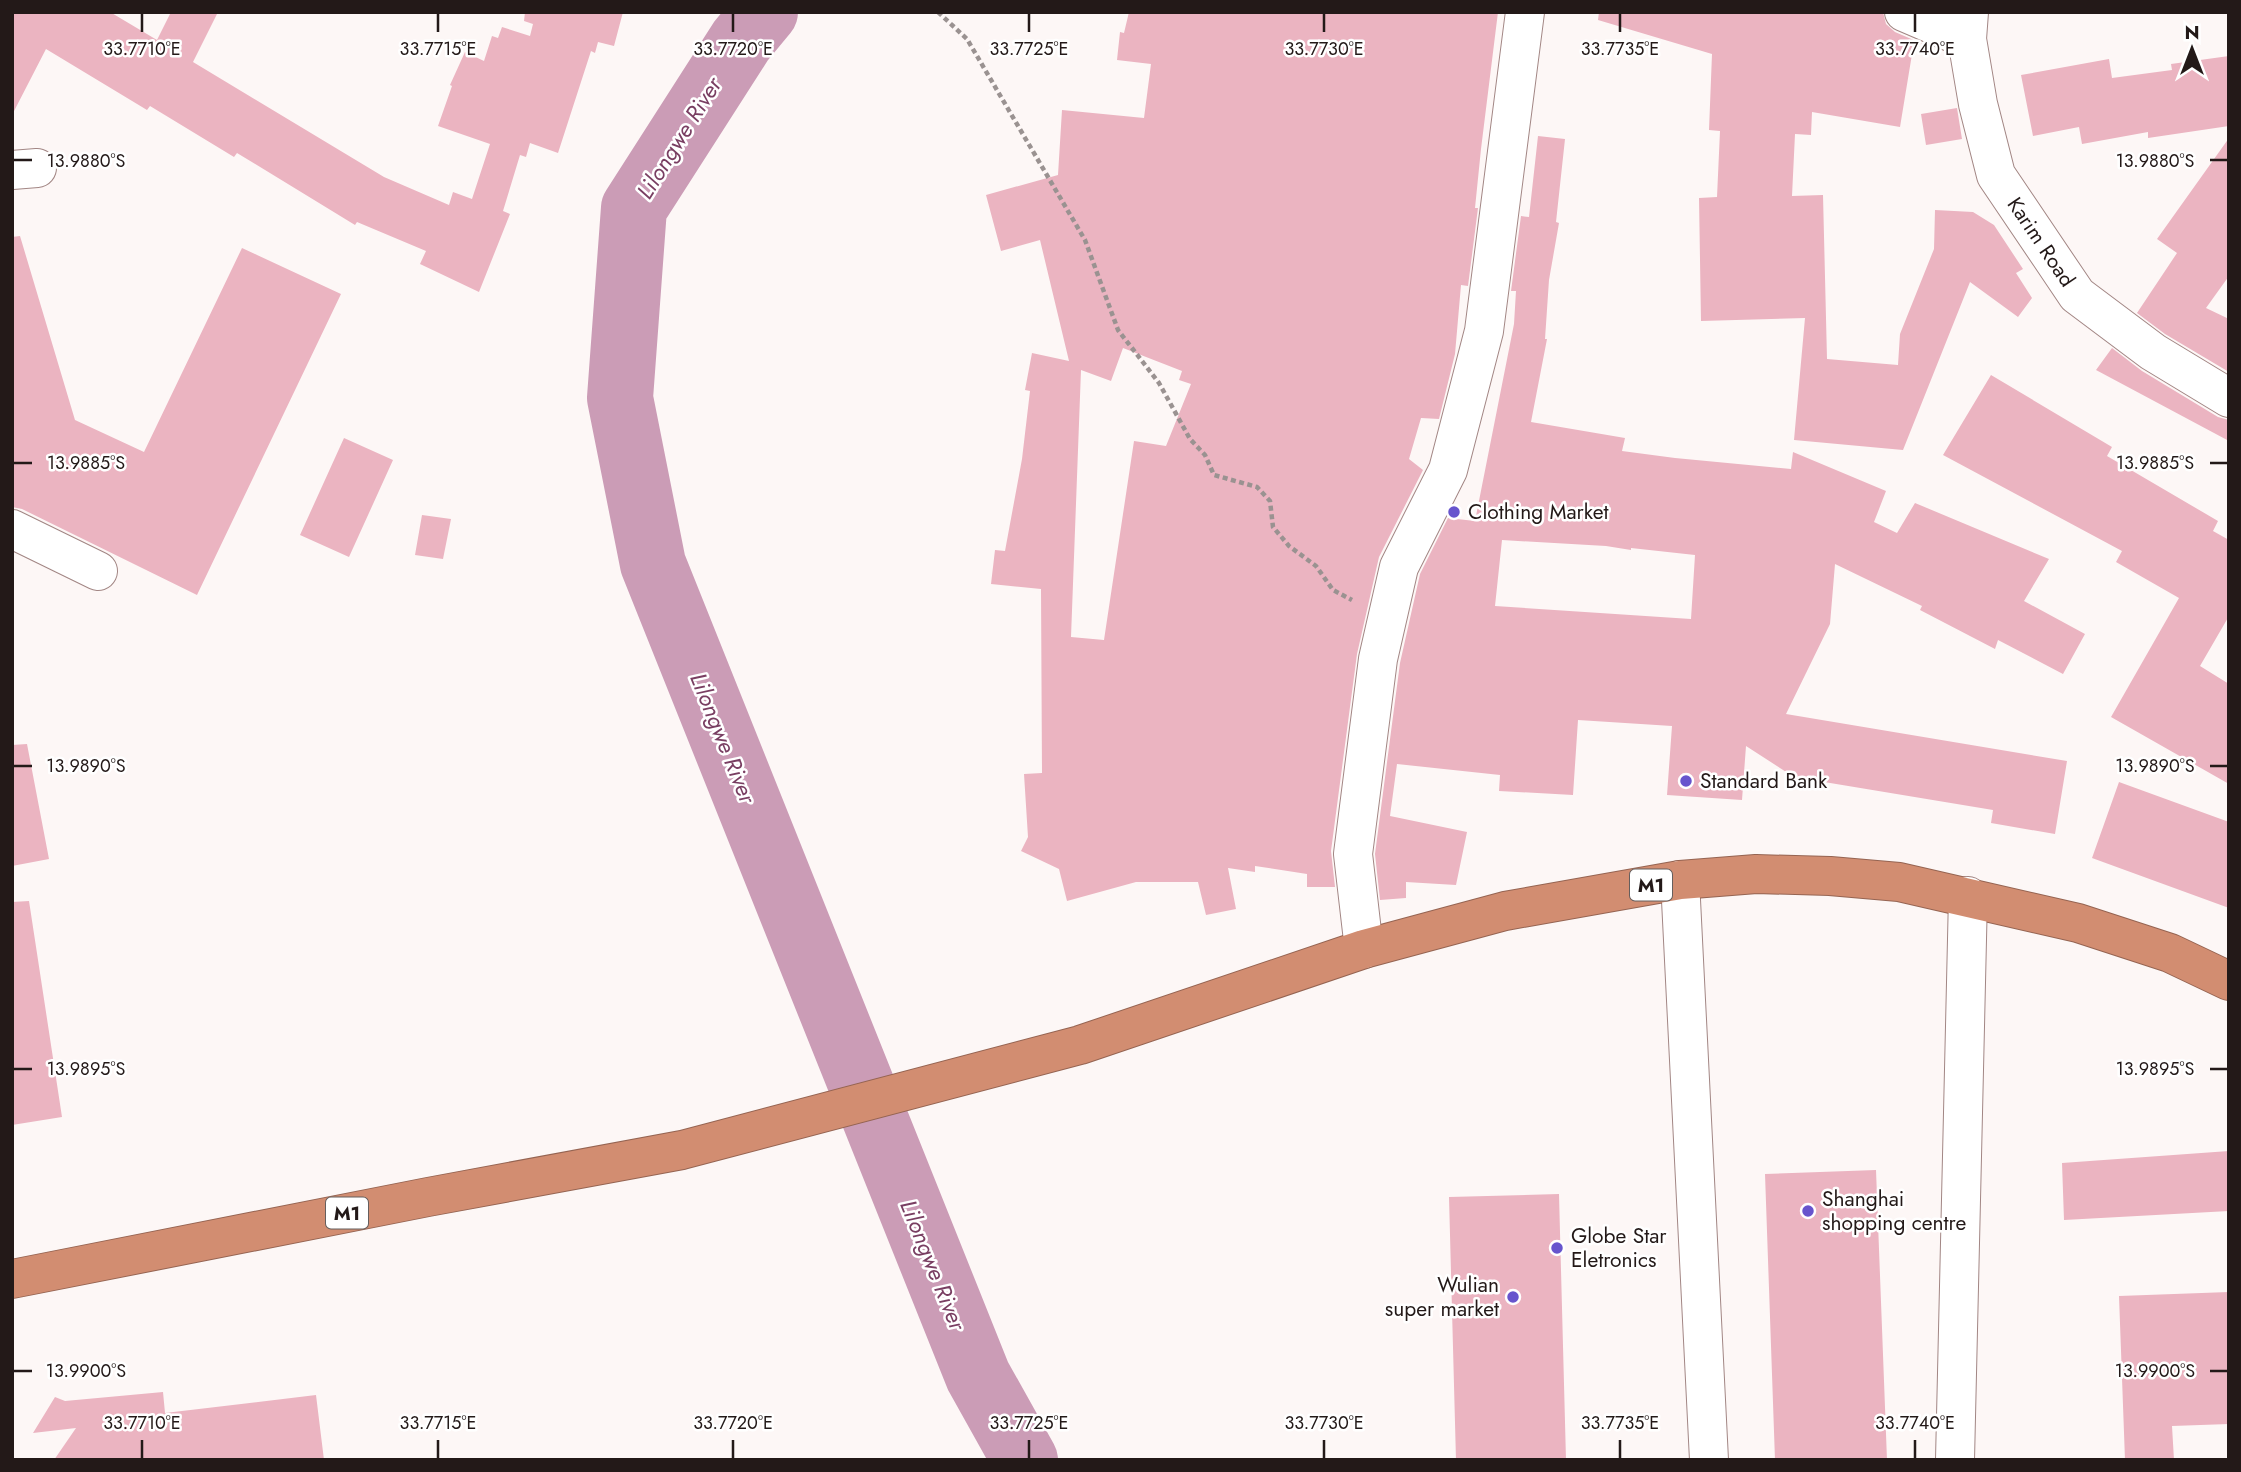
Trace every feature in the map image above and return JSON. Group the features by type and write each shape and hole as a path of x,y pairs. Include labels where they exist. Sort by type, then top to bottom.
{"highway":[{"name":"M1","path":"12,1279 682,1150 1080,1045 1364,949 1505,911 1680,880 1756,874 1830,876 1899,882 2078,923 2170,953 2229,981"}],"street":[{"path":"1364,949 1353,854 1377,659 1399,567 1448,470 1484,331 1525,12"},
{"path":"1904,12 1968,25"},
{"name":"Karim Road","path":"1968,25 1978,104 1996,175 2077,295 2152,352 2229,398"},
{"path":"12,529 98,571"},
{"path":"1680,880 1709,1460"},
{"path":"1955,1460 1968,896"}],"path":[{"path":"938,12 967,39 1086,240 1118,330 1159,383 1189,439 1205,455 1214,475 1257,487 1270,501 1273,527 1289,546 1316,566 1333,590 1388,617"}],"building":[{"path":"12,12 110,12 157,40 171,12 218,12 193,62 384,177 449,205 453,192 472,199 490,144 438,126 452,86 450,85 465,52 484,61 492,36 498,38 502,27 530,36 533,24 524,21 525,12 623,12 614,46 598,42 595,53 591,51 558,153 530,143 526,157 520,155 503,211 510,214 479,292 420,264 426,251 357,222 355,225 237,153 234,157 150,106 147,110 46,49 12,115"},
{"path":"1129,12 1498,12 1481,149 1475,208 1478,208 1468,286 1461,285 1455,354 1439,419 1421,418 1409,459 1423,470 1379,557 1357,654 1331,851 1335,887 1307,887 1307,874 1255,866 1255,872 1228,868 1236,909 1206,915 1198,882 1136,882 1067,901 1059,869 1021,851 1028,837 1024,774 1042,773 1041,589 991,584 995,550 1005,551 1022,459 1030,391 1025,390 1032,353 1069,361 1040,240 1001,251 986,195 1058,175 1062,110 1144,118 1151,64 1117,60 1120,32 1124,33","holes":["1123,348 1182,371 1179,380 1191,384 1166,446 1134,441 1104,640 1071,637 1081,370 1111,381"]},
{"path":"1599,12 1883,12 1886,24 1895,32 1923,44 1914,42 1900,127 1812,112 1811,135 1795,134 1792,196 1823,195 1827,359 1898,365 1900,334 1934,249 1935,210 1973,212 1994,225 2023,269 2016,273 2032,298 2018,317 1970,282 1903,450 1794,440 1805,318 1701,321 1699,198 1717,197 1720,131 1709,130 1712,54 1598,20"},
{"path":"2229,56 2229,126 2148,138 2148,132 2082,144 2079,127 2033,136 2021,75 2109,59 2112,78 2172,70 2171,64"},
{"path":"1957,108 1962,139 1926,145 1921,114"},
{"path":"1538,136 1565,139 1556,222 1559,223 1549,280 1547,339 1531,422 1625,438 1622,451 1675,458 1791,469 1793,452 1886,491 1874,522 1897,533 1915,503 2049,559 2024,601 2085,634 2063,674 1998,640 1995,649 1920,610 1922,606 1835,564 1830,624 1786,714 2067,761 2055,834 1991,823 1993,810 1794,777 1746,746 1742,800 1667,795 1672,726 1578,720 1573,795 1499,791 1500,775 1397,764 1390,816 1467,832 1456,885 1406,882 1406,898 1380,900 1375,854 1400,663 1420,574 1448,518 1475,521 1514,324 1516,291 1511,291 1521,216 1529,217","holes":["1502,540 1695,555 1691,619 1495,606"]},
{"path":"2229,138 2229,276 2206,308 2229,319 2229,372 2165,334 2137,313 2177,253 2157,239"},
{"path":"20,236 75,420 144,452 242,248 341,294 197,595 22,509 12,507 12,237"},
{"path":"2112,348 2142,371 2218,417 2229,420 2229,441 2096,370"},
{"path":"1991,375 2112,447 2107,456 2218,521 2213,531 2229,540 2229,616 2200,666 2229,684 2229,784 2111,717 2179,598 2116,562 2122,551 1943,455"},
{"path":"344,438 393,460 349,557 300,535"},
{"path":"422,515 451,519 443,559 415,555"},
{"path":"27,744 49,859 12,866 12,745"},
{"path":"2119,782 2229,822 2229,908 2092,858"},
{"path":"29,901 62,1117 12,1125 12,902"},
{"path":"2229,1151 2229,1211 2064,1220 2062,1163"},
{"path":"1876,1170 1887,1460 1775,1460 1765,1174"},
{"path":"1559,1194 1566,1460 1456,1460 1449,1197"},
{"path":"2229,1292 2229,1424 2172,1426 2174,1460 2125,1460 2119,1296"},
{"path":"163,1392 165,1413 316,1395 324,1460 54,1460 76,1428 33,1433 55,1397 65,1401"}],"waterway":[{"name":"Lilongwe River","path":"765,12 741,41 634,208 620,398 653,564 978,1376 1025,1460"}],"place":[{"name":"Clothing Market","path":"1454,512"},
{"name":"Standard Bank","path":"1686,781"},
{"name":"Shanghai shopping centre","path":"1808,1211"},
{"name":"Globe Star Eletronics","path":"1557,1248"},
{"name":"Wulian super market","path":"1513,1297"}]}
